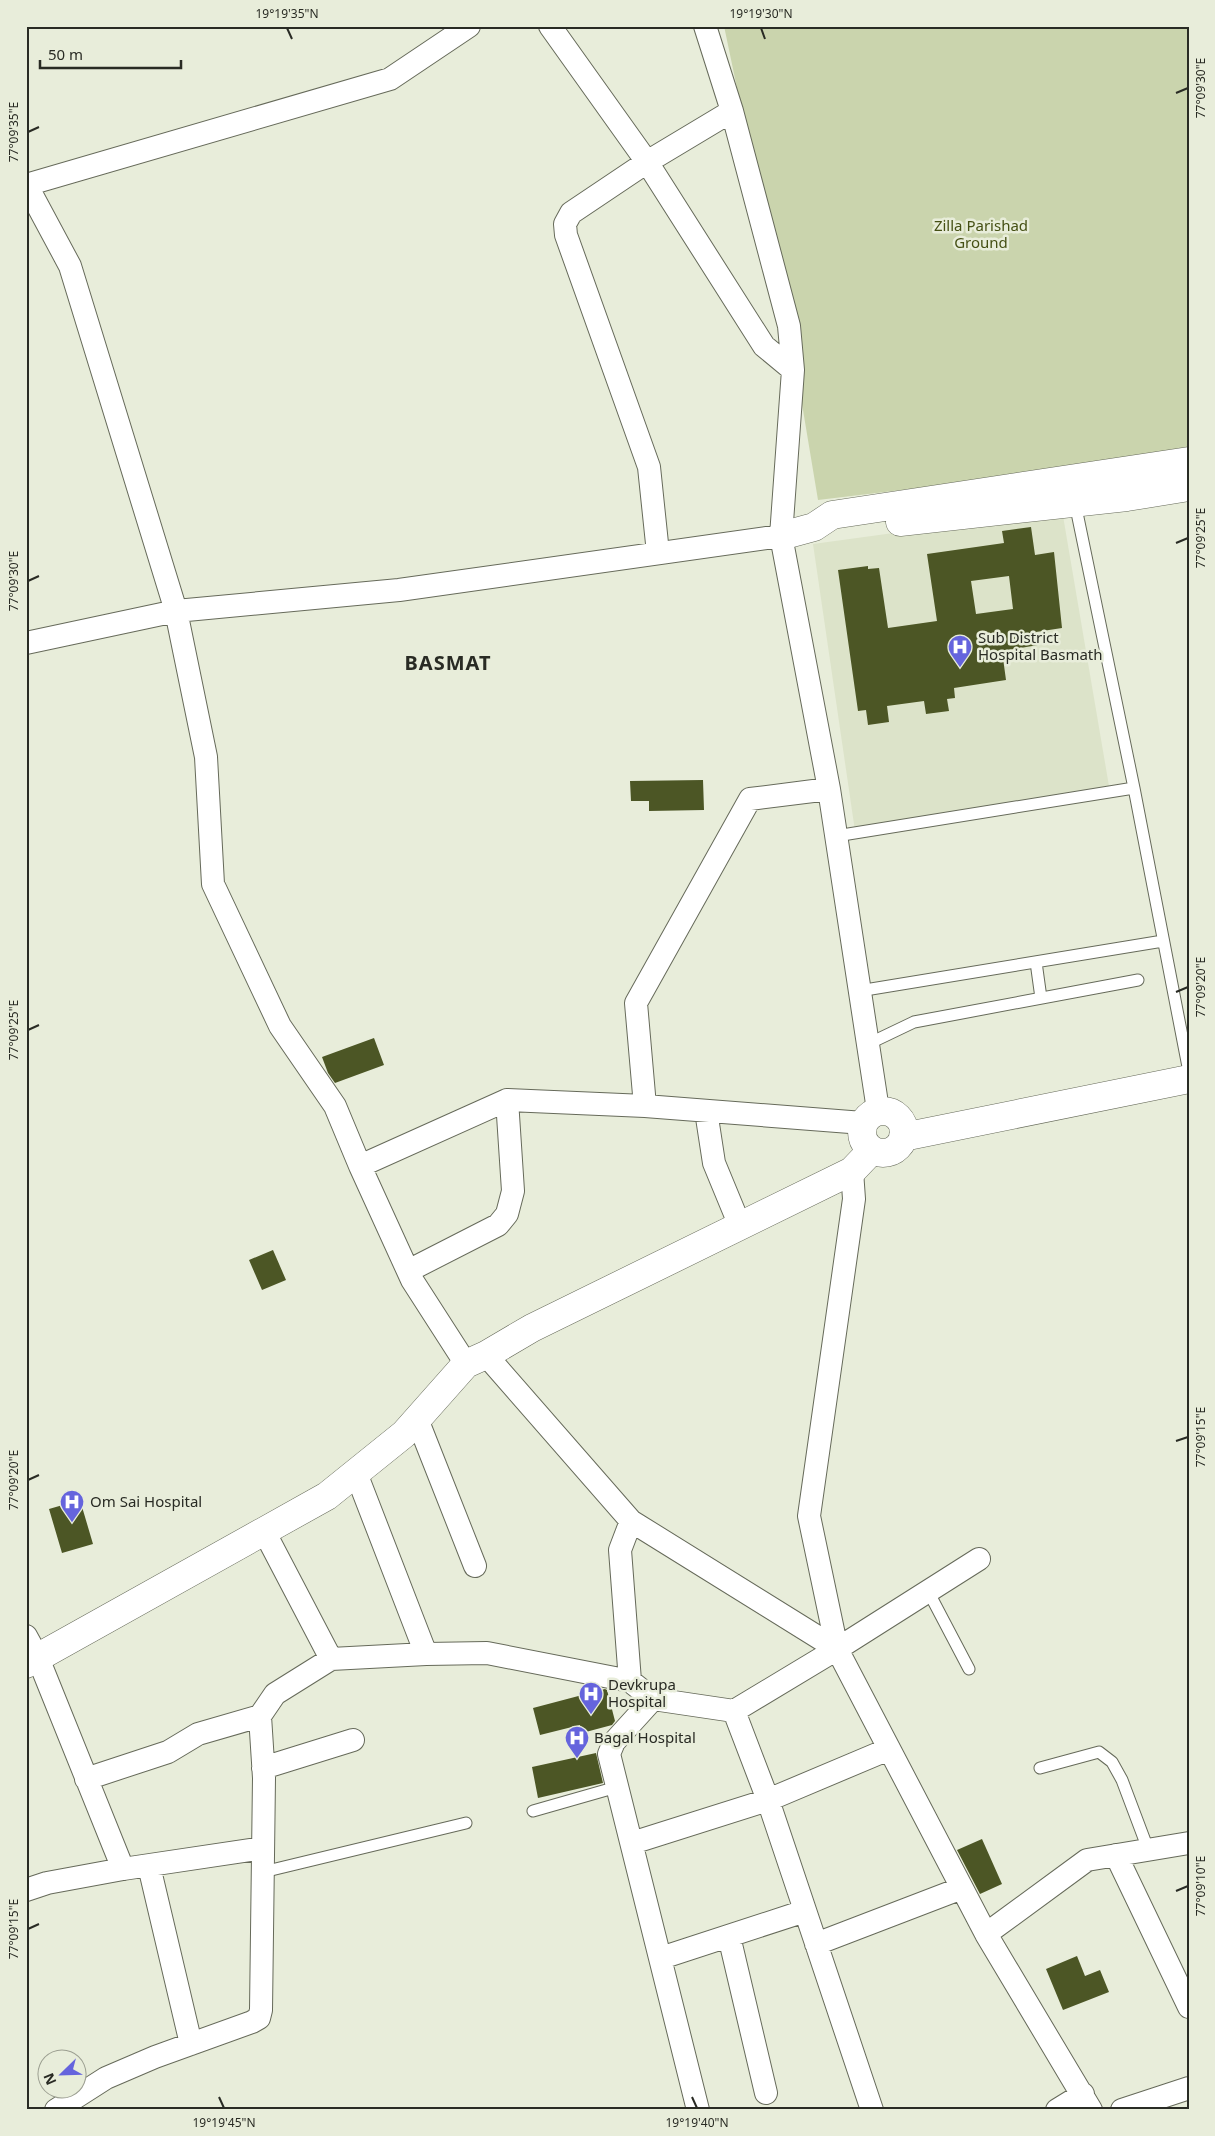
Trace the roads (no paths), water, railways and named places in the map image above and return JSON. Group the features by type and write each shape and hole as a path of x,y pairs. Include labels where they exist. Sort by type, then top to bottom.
{"main road":[{"path":"781,536 814,527 832,515 1189,461"},
{"path":"814,527 835,530 1127,497 1189,487"},
{"path":"904,1137 1189,1079"},
{"path":"889,1111 898,1117 904,1126 904,1137 894,1150 879,1153 864,1143 861,1133 870,1117 889,1111"},
{"path":"30,1653 264,1531 327,1496 404,1434 476,1360 532,1328 852,1171 872,1150"}],"street":[{"path":"469,26 390,79 26,184 70,266 176,610 206,757 213,884 280,1026 334,1106 408,1271 476,1360 631,1521 837,1649"},
{"path":"360,1166 507,1100 644,1106 706,1111 870,1117 868,1044 828,789 781,536 793,370 789,326 732,111 704,26"},
{"path":"555,27 647,162 764,346 793,370"},
{"path":"658,553 649,467 566,235 565,224 570,213 647,162 732,111"},
{"path":"26,643 176,610 399,590 781,536"},
{"path":"644,1106 636,1003 750,799 828,789"},
{"path":"408,1271 498,1225 507,1214 513,1191 507,1100"},
{"path":"706,1111 714,1163 740,1226"},
{"path":"852,1171 854,1199 810,1516 837,1649 986,1934 1086,2102 1057,2110"},
{"path":"417,1419 475,1566"},
{"path":"356,1473 426,1654"},
{"path":"630,1681 620,1550 631,1521"},
{"path":"264,1531 331,1659"},
{"path":"56,2110 106,2078 259,2018 261,2010 263,1872 263,1768 260,1716 275,1694 331,1659 487,1653 630,1681 653,1699 734,1711 837,1649 979,1559"},
{"path":"30,1653 86,1779 123,1869"},
{"path":"653,1699 610,1748 609,1754 698,2110"},
{"path":"734,1711 768,1800 872,2110"},
{"path":"86,1779 168,1752 198,1734 260,1716"},
{"path":"263,1768 353,1740"},
{"path":"632,1843 768,1800 889,1749"},
{"path":"986,1934 1087,1860 1189,1843"},
{"path":"26,1890 47,1883 123,1869 263,1848"},
{"path":"1116,1855 1189,2007"},
{"path":"149,1866 191,2044"},
{"path":"816,1944 962,1888"},
{"path":"661,1958 805,1911"},
{"path":"729,1936 766,2093"},
{"path":"1122,2110 1189,2088"}],"lane":[{"path":"1075,503 1134,788 1189,1072"},
{"path":"836,836 1134,788"},
{"path":"859,991 1163,941"},
{"path":"1036,962 1041,998"},
{"path":"868,1044 914,1022 1138,980"},
{"path":"928,1592 969,1669"},
{"path":"1040,1768 1099,1752 1112,1762 1122,1780 1148,1850"},
{"path":"533,1811 617,1787"},
{"path":"263,1872 466,1823"}],"place":[{"name":"Sub District Hospital Basmath","path":"960,668"},
{"name":"Om Sai Hospital","path":"72,1523"},
{"name":"Devkrupa Hospital","path":"591,1715"},
{"name":"Bagal Hospital","path":"577,1759"}],"district":[{"name":"BASMAT","path":"448,663"}],"park label":[{"name":"Zilla Parishad Ground","path":"981,234"}]}
